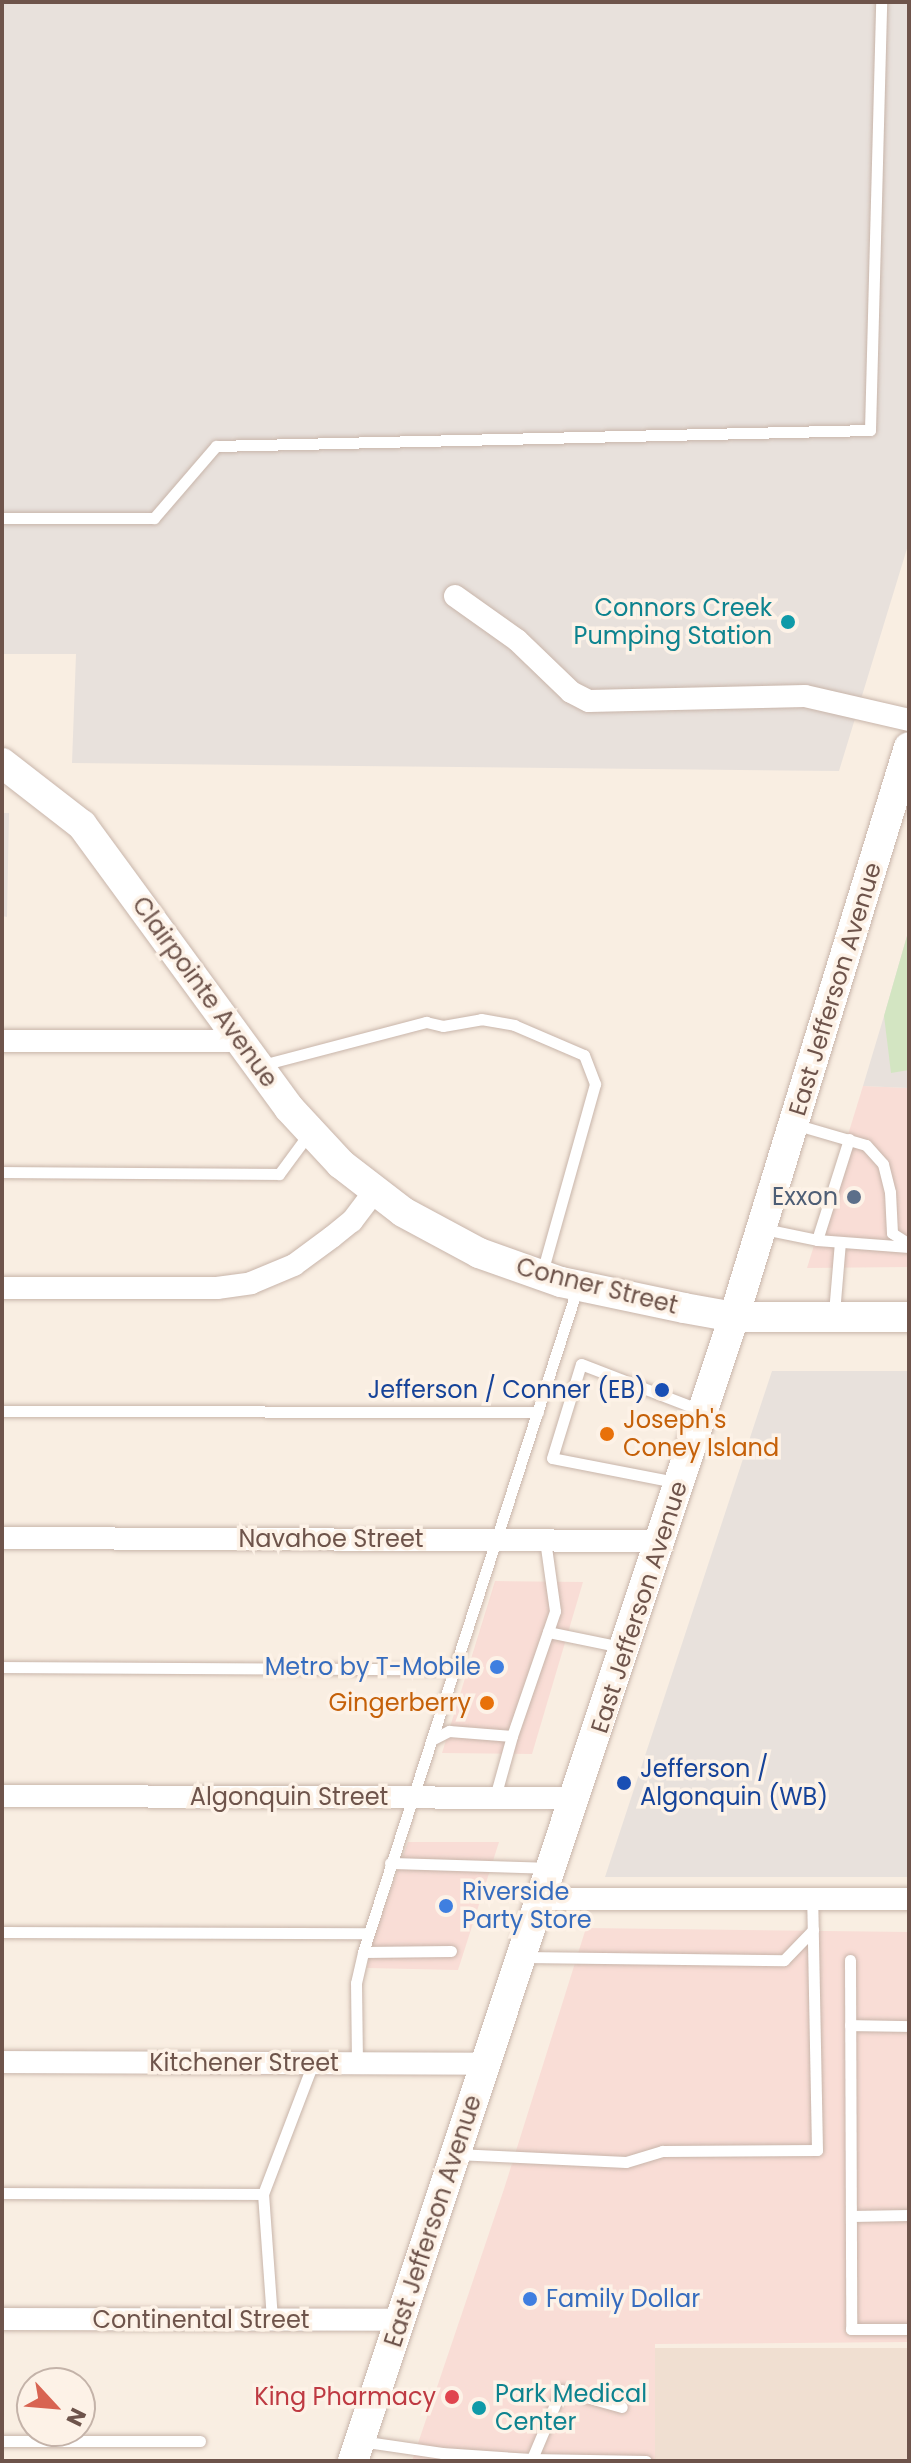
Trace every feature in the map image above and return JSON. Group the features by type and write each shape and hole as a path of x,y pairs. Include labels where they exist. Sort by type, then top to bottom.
{"main road":[{"name":"East Jefferson Avenue","path":"356,2451 734,1317 909,747"},
{"name":"Clairpointe Avenue","path":"4,768 40,789 82,825 257,1066 341,1164 375,1190"},
{"name":"Conner Street","path":"375,1190 403,1212 479,1253 578,1286 734,1317 909,1317"}],"street":[{"path":"455,596 517,640 571,692 589,701 805,696 909,720"},
{"path":"2,1041 239,1041"},
{"path":"2,1288 217,1288 251,1283 294,1265 332,1237 352,1221 375,1190"},
{"name":"Navahoe Street","path":"2,1538 661,1541"},
{"name":"Algonquin Street","path":"2,1796 575,1798"},
{"path":"541,1899 909,1899"},
{"name":"Kitchener Street","path":"2,2062 486,2064"},
{"name":"Continental Street","path":"2,2319 400,2320"}],"lane":[{"path":"2,518 154,518 216,446 870,430 881,2"},
{"path":"257,1066 426,1022 443,1026 481,1019 514,1025 584,1055 595,1084 541,1275"},
{"path":"794,1123 866,1145 883,1164 890,1192 892,1233 909,1246"},
{"path":"2,1172 279,1174 310,1131"},
{"path":"817,1240 849,1139"},
{"path":"761,1229 817,1240 909,1246"},
{"path":"834,1316 840,1242"},
{"path":"357,2063 356,1983 368,1933 578,1286"},
{"path":"680,1483 552,1458 581,1364 703,1412"},
{"path":"2,1411 538,1412"},
{"path":"495,1797 512,1736 555,1611 545,1540"},
{"path":"548,1632 625,1648"},
{"path":"2,1667 456,1669"},
{"path":"433,1739 449,1731 512,1736"},
{"path":"390,1863 552,1868"},
{"path":"455,2154 626,2162 662,2151 817,2150 812,1899"},
{"path":"522,1957 784,1960 813,1930"},
{"path":"2,1932 368,1933"},
{"path":"363,1952 451,1951"},
{"path":"850,1960 851,2329 909,2329"},
{"path":"850,2025 909,2026"},
{"path":"272,2319 263,2194 313,2063"},
{"path":"2,2193 263,2194"},
{"path":"851,2216 909,2215"},
{"path":"531,2460 561,2390 622,2407"},
{"path":"2,2441 200,2441"},
{"path":"356,2451 442,2457 646,2461"}],"shaded area":[{"path":"2,2 909,2 909,542 839,771 72,763 76,654 2,654"},
{"path":"2,813 9,813 7,917 2,916"},
{"path":"909,929 909,1088 863,1086 884,1016"},
{"path":"863,1086 909,1088 909,1267 807,1268"},
{"path":"772,1371 909,1371 909,1877 605,1877"},
{"path":"495,1581 583,1582 532,1754 442,1753"},
{"path":"408,1842 499,1842 458,1970 367,1968 373,1938"},
{"path":"586,1928 909,1932 909,2342 655,2344 655,2461 412,2461 504,2189"},
{"path":"654,2348 909,2348 909,2461 654,2461"}],"green space":[{"path":"909,929 909,1070 891,1073 884,1016"}],"place":[{"name":"Connors Creek Pumping Station","path":"788,622"},
{"name":"Exxon","path":"854,1197"},
{"name":"Jefferson / Conner (EB)","path":"662,1390"},
{"name":"Joseph's Coney Island","path":"607,1434"},
{"name":"Metro by T-Mobile","path":"497,1667"},
{"name":"Gingerberry","path":"487,1703"},
{"name":"Jefferson / Algonquin (WB)","path":"624,1783"},
{"name":"Riverside Party Store","path":"446,1906"},
{"name":"Family Dollar","path":"530,2299"},
{"name":"King Pharmacy","path":"452,2397"},
{"name":"Park Medical Center","path":"479,2408"}]}
